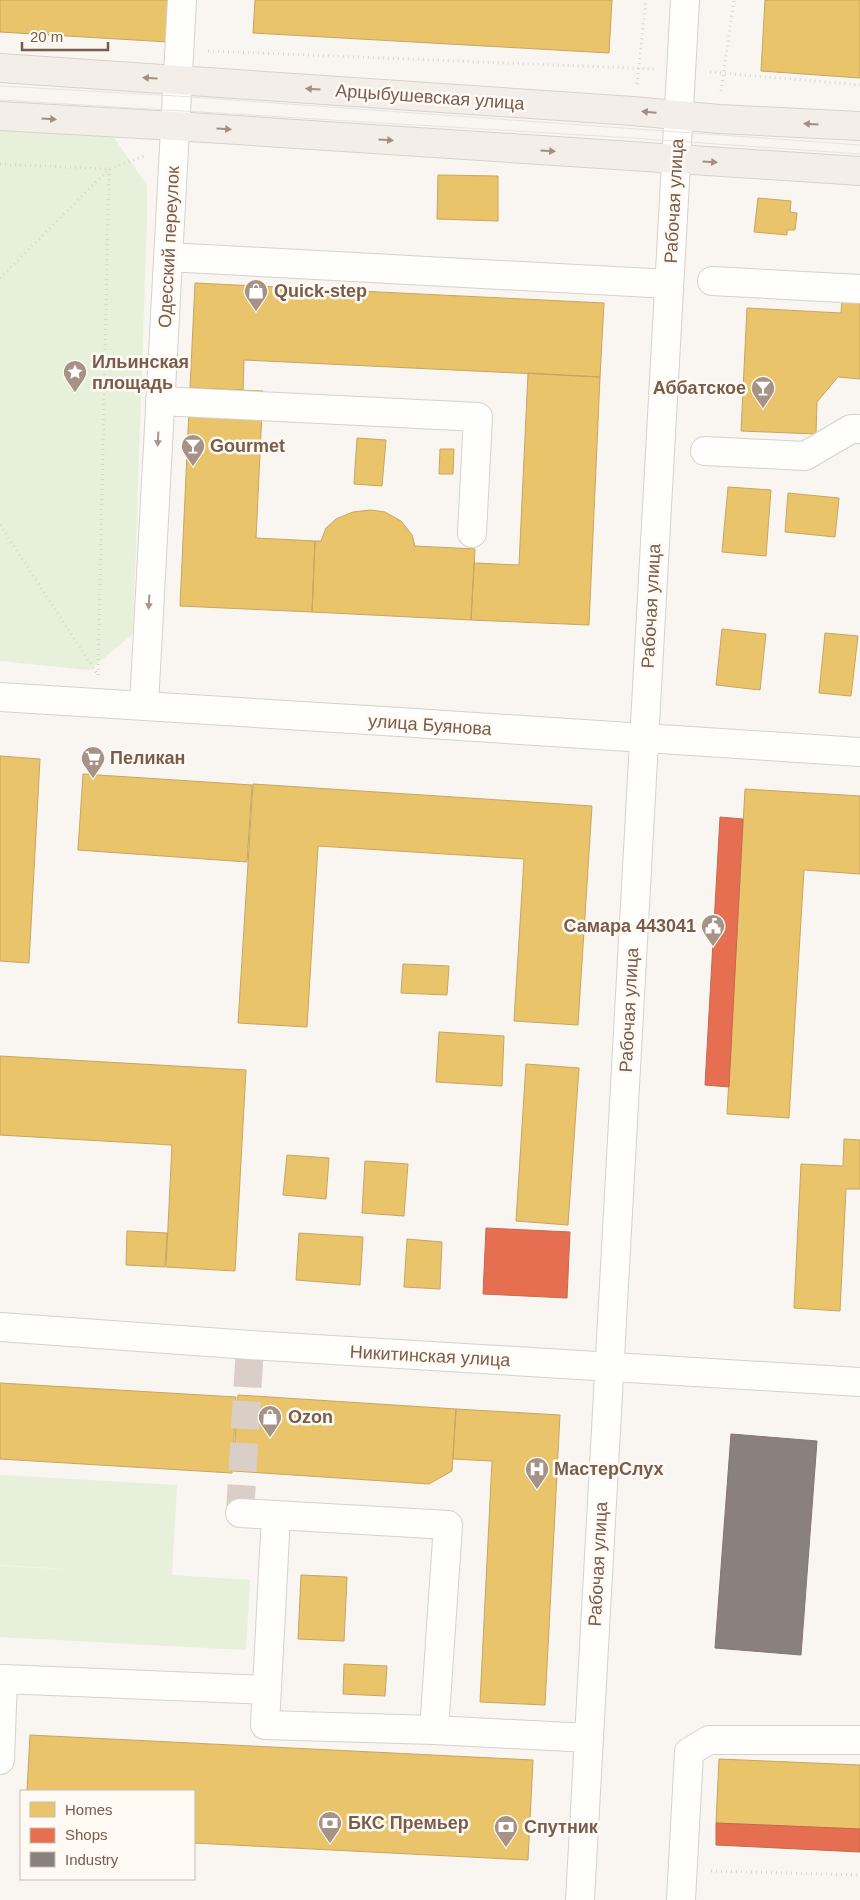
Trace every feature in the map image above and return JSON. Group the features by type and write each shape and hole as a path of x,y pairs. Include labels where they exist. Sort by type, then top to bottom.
{"main road":[{"name":"Арцыбушевская улица","path":"0,68 678,114 719,119 860,126"},
{"path":"0,116 175,136 676,159 860,171"}],"street":[{"name":"Одесский переулок","path":"144,705 182,0"},
{"name":"Рабочая улица","path":"580,1900 685,0"},
{"path":"168,258 669,284"},
{"path":"712,281 860,289"},
{"path":"160,401 478,417 472,533"},
{"path":"705,451 806,456 851,429 860,430"},
{"name":"улица Буянова","path":"0,697 144,705 644,740 860,752"},
{"name":"Никитинская улица","path":"0,1327 250,1345 860,1382"},
{"path":"240,1513 448,1524 434,1730"},
{"path":"276,1516 265,1725 434,1730 589,1738"},
{"path":"0,1760 3,1679 267,1690"},
{"path":"681,1900 689,1752 709,1740 860,1740"}],"path":[{"path":"180,50 681,69 860,85"},
{"path":"0,278 109,169 175,136"},
{"path":"0,164 109,169"},
{"path":"0,526 98,675 109,169"},
{"path":"682,1870 860,1875"}],"green space":[{"name":"Ильинская площадь","path":"0,130 113,136 147,186 133,634 89,670 0,661"},
{"path":"0,1475 177,1485 172,1575 250,1580 246,1650 0,1637 0,1566 80,1570 0,1565"}],"building: Homes":[{"path":"0,0 171,0 168,42 0,32"},
{"path":"255,0 612,0 609,53 253,33"},
{"path":"765,0 860,0 860,78 761,71"},
{"path":"438,175 498,176 498,221 437,219"},
{"path":"758,198 791,201 790,212 797,213 795,230 787,230 787,235 754,232"},
{"path":"195,283 604,303 600,377 244,360 243,390 190,388"},
{"path":"842,300 860,301 860,379 838,377 817,402 816,434 741,431 747,308 841,313"},
{"path":"528,373 600,377 589,625 471,620 474,563 519,565"},
{"path":"190,388 263,391 256,538 315,541 312,612 180,606"},
{"path":"357,438 386,440 382,486 354,484"},
{"path":"440,449 454,449 453,474 439,474"},
{"path":"728,487 771,490 766,556 722,552"},
{"path":"788,493 839,498 835,537 785,532"},
{"path":"371,510 385,512 401,521 412,535 415,546 475,549 471,620 312,612 315,541 321,541 326,528 336,519 353,512"},
{"path":"722,629 766,634 760,690 716,685"},
{"path":"825,633 858,636 851,696 819,693"},
{"path":"0,756 40,759 29,963 0,961"},
{"path":"83,774 252,785 247,862 78,850"},
{"path":"253,784 592,806 578,1025 514,1021 524,859 318,846 307,1027 238,1023"},
{"path":"745,789 860,796 860,874 804,870 789,1118 727,1114"},
{"path":"403,964 449,966 447,995 401,993"},
{"path":"439,1032 504,1036 502,1086 436,1082"},
{"path":"0,1056 246,1070 235,1271 166,1267 172,1145 0,1135"},
{"path":"526,1064 579,1068 568,1225 516,1221"},
{"path":"844,1139 860,1140 860,1189 846,1189 840,1311 794,1308 801,1164 843,1166"},
{"path":"287,1155 329,1158 326,1199 283,1195"},
{"path":"365,1161 408,1164 404,1216 362,1213"},
{"path":"127,1231 167,1233 165,1267 126,1265"},
{"path":"299,1233 363,1237 360,1285 296,1280"},
{"path":"407,1239 442,1242 440,1289 404,1287"},
{"path":"0,1383 236,1397 232,1473 0,1459"},
{"path":"238,1395 456,1409 452,1471 429,1484 233,1471"},
{"path":"456,1409 560,1415 545,1705 480,1702 492,1461 453,1459"},
{"path":"301,1575 347,1577 344,1641 298,1639"},
{"path":"344,1664 387,1666 385,1696 343,1694"},
{"path":"30,1735 533,1760 528,1860 195,1843 195,1790 27,1790"},
{"path":"719,1759 860,1765 860,1829 716,1823"}],"building: Shops":[{"path":"720,817 743,819 729,1087 705,1085"},
{"path":"486,1228 570,1232 567,1298 483,1294"},
{"path":"716,1823 860,1829 860,1852 716,1845"}],"building: Industry":[{"path":"731,1434 817,1441 801,1655 715,1648"}],"tunnel":[{"path":"240,1513 250,1345"}],"tram line":[{"path":"0,86 177,96 860,145"},
{"path":"0,100 632,138 860,154"}],"place":[{"name":"Quick-step","path":"256,312"},
{"name":"Ильинская площадь","path":"75,393"},
{"name":"Аббатское","path":"763,409"},
{"name":"Gourmet","path":"193,467"},
{"name":"Пеликан","path":"93,779"},
{"name":"Самара 443041","path":"713,947"},
{"name":"Ozon","path":"270,1438"},
{"name":"МастерСлух","path":"537,1490"},
{"name":"БКС Премьер","path":"330,1844"},
{"name":"Спутник","path":"506,1848"}]}
